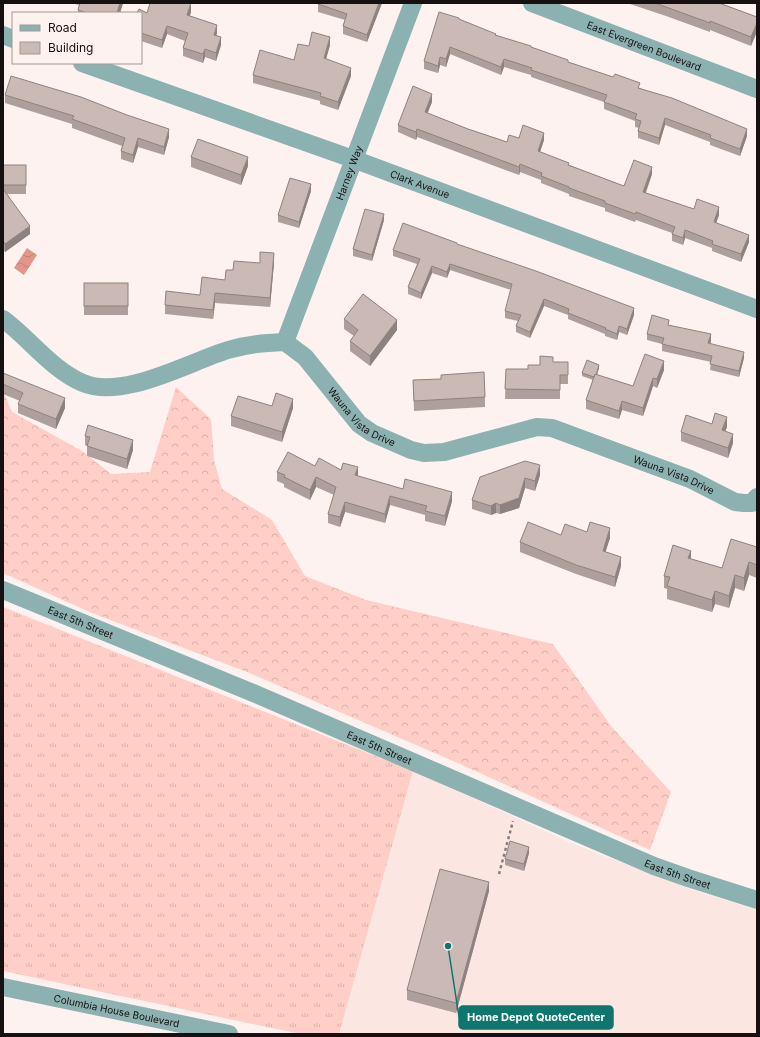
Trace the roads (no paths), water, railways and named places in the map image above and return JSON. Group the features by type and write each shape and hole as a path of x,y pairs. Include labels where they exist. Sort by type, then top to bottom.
{"street":[{"name":"Harney Way","path":"284,342 413,3"},
{"name":"East Evergreen Boulevard","path":"532,3 757,89"},
{"name":"Clark Avenue","path":"85,64 353,159 757,309"},
{"path":"757,309 757,314"},
{"path":"3,319 17,329 51,362 67,374 84,383 103,387 122,386 141,382 227,350 256,343 284,342"},
{"name":"Wauna Vista Drive","path":"284,342 305,357 359,424 372,433 410,450 424,453 444,452 537,427 552,428 690,479 735,502 744,503 755,500"},
{"name":"East 5th Street","path":"3,590 258,695 654,866 757,900"},
{"name":"Columbia House Boulevard","path":"3,987 229,1034"}],"water":[{"path":"27,248 37,255 24,275 14,268"}],"place":[{"name":"Home Depot QuoteCenter","path":"448,946"}]}
